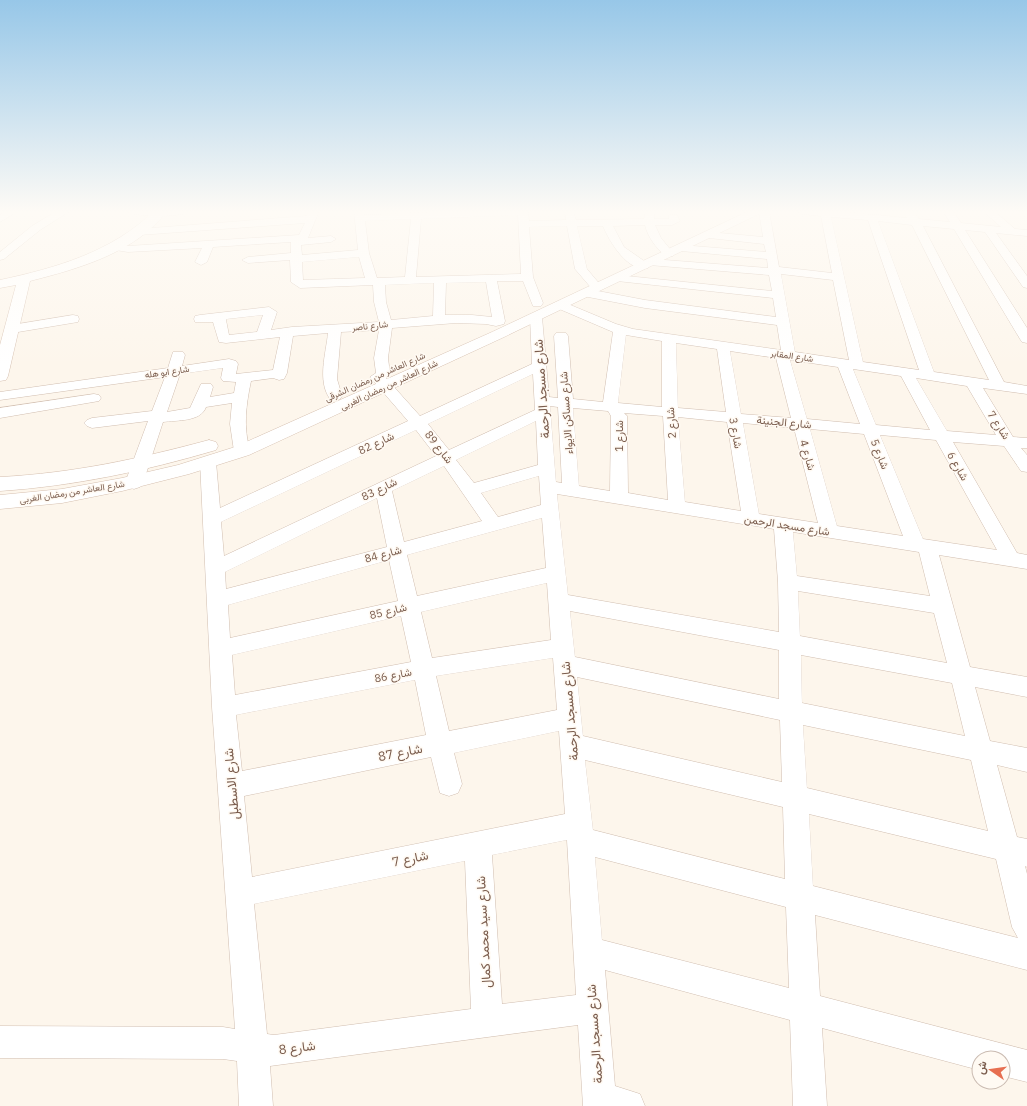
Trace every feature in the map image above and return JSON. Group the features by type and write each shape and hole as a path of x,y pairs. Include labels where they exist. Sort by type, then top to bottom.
{"street":[{"path":"0,284 24,279 75,263"},
{"path":"295,263 297,282 303,284 527,277"},
{"path":"368,263 376,282 386,325 382,358 382,379"},
{"path":"410,280 412,263"},
{"name":"شارع مسجد الرحمة","path":"526,263 527,277 537,318 548,488 570,718 592,1008 609,1103"},
{"path":"579,263 591,286 645,304 783,322"},
{"path":"591,286 641,263"},
{"name":"شارع العاشر من رمضان الغربى","path":"0,502 56,497 134,483 208,462 240,444 494,326 537,318 561,301 591,286 617,278 641,263"},
{"path":"651,263 838,277"},
{"path":"773,263 783,322 786,356"},
{"name":"شارع 5","path":"835,263 851,365 870,430 921,545 943,606 982,751 1017,851 1027,927"},
{"path":"888,263 928,376"},
{"path":"937,263 999,386"},
{"path":"980,263 1027,339"},
{"path":"1012,263 1027,284"},
{"path":"491,278 494,326"},
{"path":"617,278 778,296"},
{"path":"0,376 24,279"},
{"path":"439,321 440,280"},
{"name":"شارع المقابر","path":"561,301 620,330 723,347 1027,390"},
{"path":"200,318 270,311 263,334"},
{"name":"شارع ناصر","path":"222,317 220,319 224,339 263,334 439,321 483,319 494,326"},
{"name":"شارع مساكن الايواء","path":"537,318 566,336 566,403 571,491"},
{"path":"12,329 73,319"},
{"path":"335,328 330,379 335,396"},
{"name":"شارع 1","path":"619,498 619,416 610,399 620,330"},
{"path":"240,337 230,363 228,378 279,374 289,332"},
{"name":"شارع 2","path":"669,339 670,412 677,507"},
{"name":"شارع 3","path":"723,347 733,418 751,519"},
{"path":"134,483 178,355"},
{"name":"شارع 4","path":"786,356 799,423 829,531"},
{"name":"شارع ابو هله","path":"0,396 230,363"},
{"name":"شارع 82","path":"212,519 539,366"},
{"name":"شارع 6","path":"906,373 941,437 1019,561"},
{"path":"240,444 237,418 244,380 243,378"},
{"name":"شارع العاشر من رمضان الشرقى","path":"0,484 56,480 140,465 240,444 335,396 382,379"},
{"name":"شارع 89","path":"382,379 447,457 494,524"},
{"name":"شارع 7","path":"972,382 1027,467"},
{"path":"92,424 194,413 198,410 206,387"},
{"path":"201,403 240,397"},
{"path":"0,413 94,398"},
{"name":"شارع الجنينة","path":"542,406 566,403 941,437 1027,443"},
{"name":"شارع 83","path":"215,568 447,457 542,406"},
{"name":"شارع الاسطبل","path":"208,462 224,707 256,1106"},
{"path":"383,488 450,784"},
{"path":"470,490 548,488"},
{"name":"شارع مسجد الرحمن","path":"548,488 1019,561"},
{"name":"شارع 84","path":"217,600 494,524 548,488"},
{"path":"783,524 788,582 788,644 796,798 804,1007 810,1106"},
{"name":"شارع 85","path":"220,649 556,573"},
{"path":"788,582 943,606"},
{"path":"558,601 1027,687"},
{"path":"564,656 791,712 1027,760"},
{"name":"شارع 86","path":"224,707 423,669 564,656"},
{"name":"شارع 87","path":"231,786 570,718"},
{"path":"572,745 1017,851"},
{"path":"579,832 799,896 1027,954"},
{"name":"شارع 7","path":"240,893 478,844 579,832"},
{"name":"شارع سيد محمد كمال","path":"478,844 487,1021"},
{"path":"588,951 971,1052"},
{"name":"شارع 8","path":"0,1042 223,1042 261,1050 284,1050 487,1021 592,1008"},
{"path":"1011,1062 1027,1066"}]}
